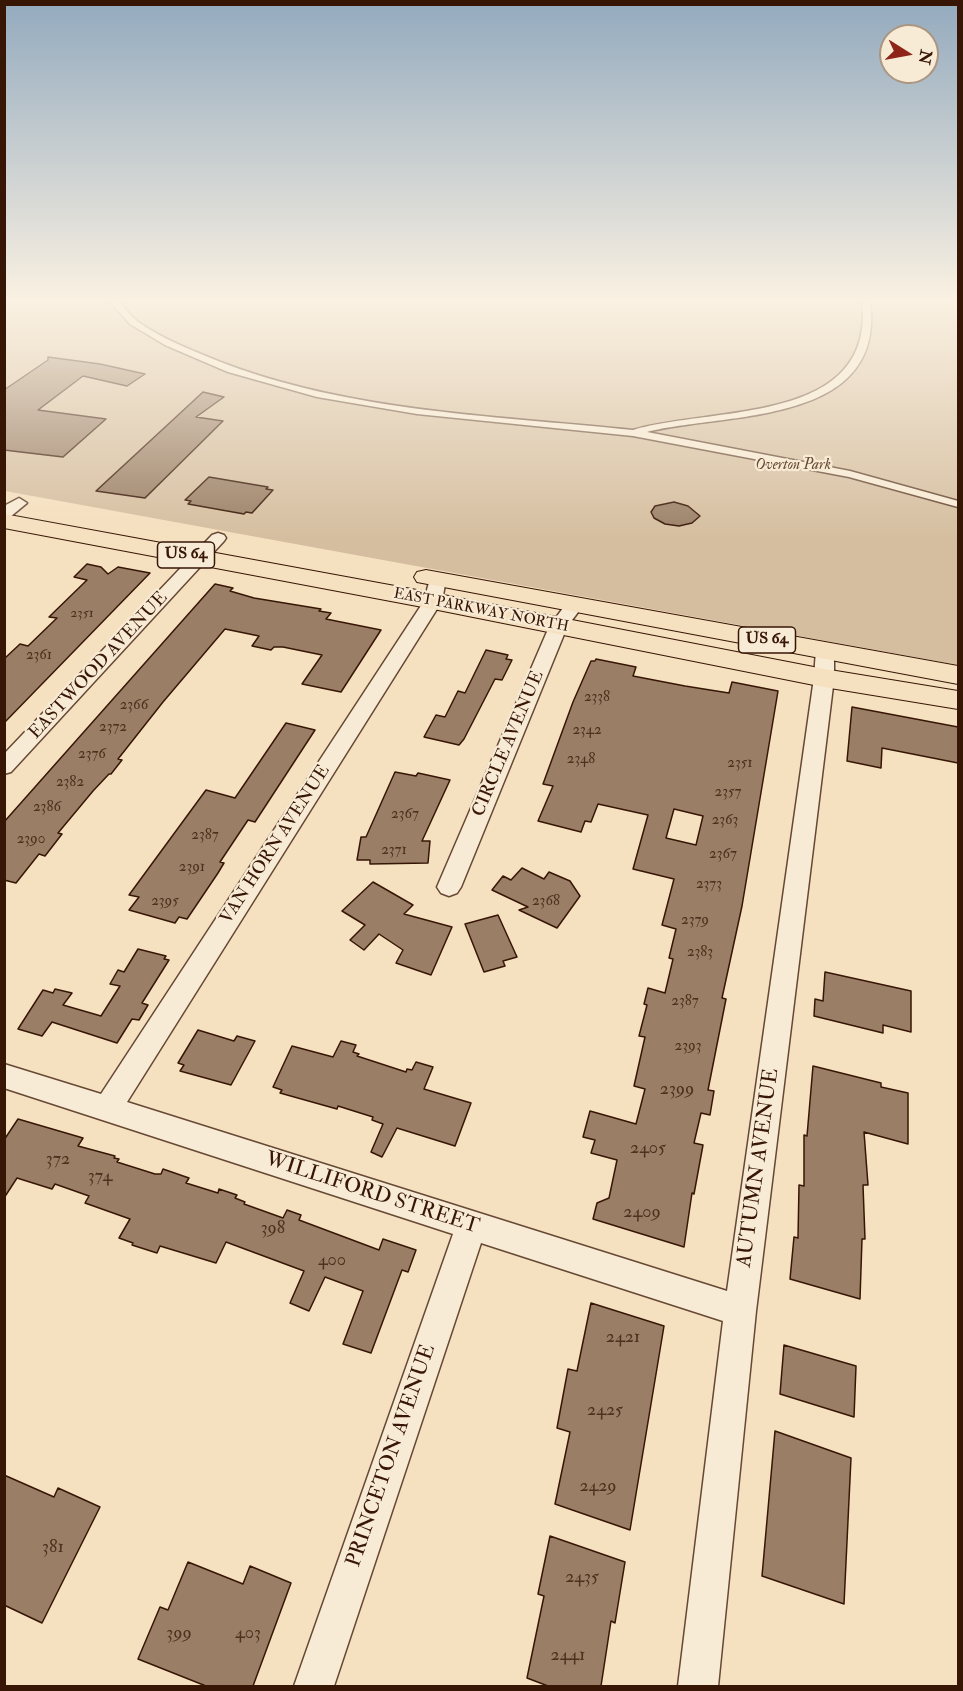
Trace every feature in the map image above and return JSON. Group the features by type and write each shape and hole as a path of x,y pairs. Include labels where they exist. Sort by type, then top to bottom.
{"main road":[{"name":"EAST PARKWAY NORTH","path":"8,510 197,540 435,590 558,627 824,664 958,675"},
{"name":"EAST PARKWAY NORTH","path":"8,510 197,540"},
{"name":"EAST PARKWAY NORTH","path":"435,590 575,604 824,664 926,695 958,700"},
{"path":"926,695 958,705"}],"street":[{"path":"267,380 317,394 417,411 633,433 850,474 958,504"},
{"path":"633,433 660,425 742,416 816,395 831,388 840,380"},
{"name":"EASTWOOD AVENUE","path":"4,767 197,540"},
{"name":"VAN HORN AVENUE","path":"108,1108 435,590"},
{"name":"CIRCLE AVENUE","path":"449,887 558,627 575,604"},
{"name":"AUTUMN AVENUE","path":"698,1686 740,1311 824,664"},
{"name":"WILLIFORD STREET","path":"4,1076 740,1311"},
{"name":"PRINCETON AVENUE","path":"314,1686 471,1226"}],"green space":[{"name":"Overton Park","path":"4,380 958,380 958,665 5,491"}],"building":[{"path":"19,380 78,380 38,410 106,419 63,457 4,450 4,390"},
{"path":"100,380 136,380 127,386"},
{"path":"203,392 224,397 196,417 223,421 145,498 96,491"},
{"path":"209,477 268,487 266,489 273,490 252,513 244,514 188,504 191,501 185,500"},
{"path":"674,502 688,506 700,516 692,523 679,526 665,524 654,518 651,512 655,506"},
{"path":"87,564 101,567 108,574 118,567 150,573 4,723 4,659 20,644 28,646 57,618 49,617 87,580 74,577"},
{"path":"215,584 233,588 230,591 254,598 321,609 319,611 331,613 326,619 381,630 341,692 302,684 322,655 283,647 274,647 271,650 252,646 259,636 225,629 118,759 122,760 111,774 93,791 58,833 62,834 45,856 39,854 16,883 4,880 4,822"},
{"path":"486,650 508,655 506,659 512,660 502,680 495,679 464,739 459,745 424,737 436,715 445,717 458,691 465,693"},
{"path":"596,659 636,667 633,676 685,686 729,693 732,682 778,691 742,906 722,998 726,999 708,1090 714,1091 710,1115 701,1113 694,1143 703,1145 694,1194 692,1193 684,1247 593,1219 597,1203 609,1198 617,1160 591,1153 595,1140 583,1137 590,1111 636,1124 645,1089 634,1086 645,1037 639,1036 647,1005 644,1004 648,988 665,993 673,959 669,958 676,929 662,925 674,879 633,869 648,815 598,804 591,822 585,821 581,832 538,821 553,786 543,784 573,702 591,661","holes":["674,809 703,816 696,845 666,838"]},
{"path":"852,707 958,727 958,763 882,748 881,768 847,761"},
{"path":"286,723 315,730 255,822 248,820 220,862 224,863 218,873 187,919 179,917 175,923 129,910 139,897 129,895 206,790 235,798"},
{"path":"395,772 416,776 418,773 450,780 422,841 430,841 428,863 370,864 370,860 357,860 361,837 366,837"},
{"path":"522,868 544,879 549,872 570,881 580,896 557,928 519,910 528,907 492,890 503,876 511,880"},
{"path":"373,882 413,905 404,914 452,927 431,975 396,963 403,950 379,934 364,950 350,940 365,925 342,911"},
{"path":"498,915 517,957 503,961 505,966 484,972 465,924"},
{"path":"138,949 166,956 164,959 169,960 142,1003 148,1005 139,1020 132,1019 117,1043 52,1022 42,1036 18,1029 43,990 53,993 55,989 72,993 63,1005 101,1016 120,986 110,984 118,970 124,972"},
{"path":"825,972 911,991 911,1032 883,1025 883,1033 814,1016 815,999 823,1001"},
{"path":"198,1030 234,1041 237,1036 255,1041 231,1085 180,1071 184,1065 178,1063"},
{"path":"341,1041 356,1045 353,1052 359,1054 357,1056 406,1072 407,1069 412,1070 416,1062 433,1067 424,1089 471,1103 455,1146 397,1128 382,1157 371,1152 383,1124 372,1120 373,1117 338,1106 337,1109 280,1093 282,1090 273,1087 292,1046 333,1057"},
{"path":"813,1066 881,1083 881,1087 908,1093 908,1144 864,1132 868,1185 863,1185 865,1239 862,1239 860,1299 790,1279 794,1237 798,1238 799,1185 804,1186 804,1135 807,1136"},
{"path":"18,1119 83,1138 78,1146 115,1156 114,1158 119,1159 117,1162 155,1174 161,1174 163,1169 189,1178 186,1183 218,1193 219,1189 237,1195 235,1198 245,1202 244,1204 283,1218 287,1210 301,1215 299,1220 379,1250 383,1239 416,1250 408,1272 402,1270 371,1353 343,1344 363,1291 325,1277 309,1311 290,1303 304,1271 226,1242 216,1263 160,1246 157,1253 119,1238 130,1219 85,1203 89,1196 55,1184 52,1189 17,1178 4,1198 4,1140"},
{"path":"591,1303 664,1326 630,1530 555,1504 570,1432 557,1428 568,1369 577,1371"},
{"path":"784,1345 856,1366 854,1417 780,1394"},
{"path":"775,1431 851,1458 844,1604 762,1576"},
{"path":"4,1475 54,1497 58,1488 100,1507 42,1623 4,1605"},
{"path":"550,1536 625,1562 615,1623 611,1621 601,1686 548,1686 527,1678 544,1596 538,1594"},
{"path":"188,1562 243,1584 250,1566 291,1583 253,1686 206,1686 138,1659 160,1607 168,1610"}]}
